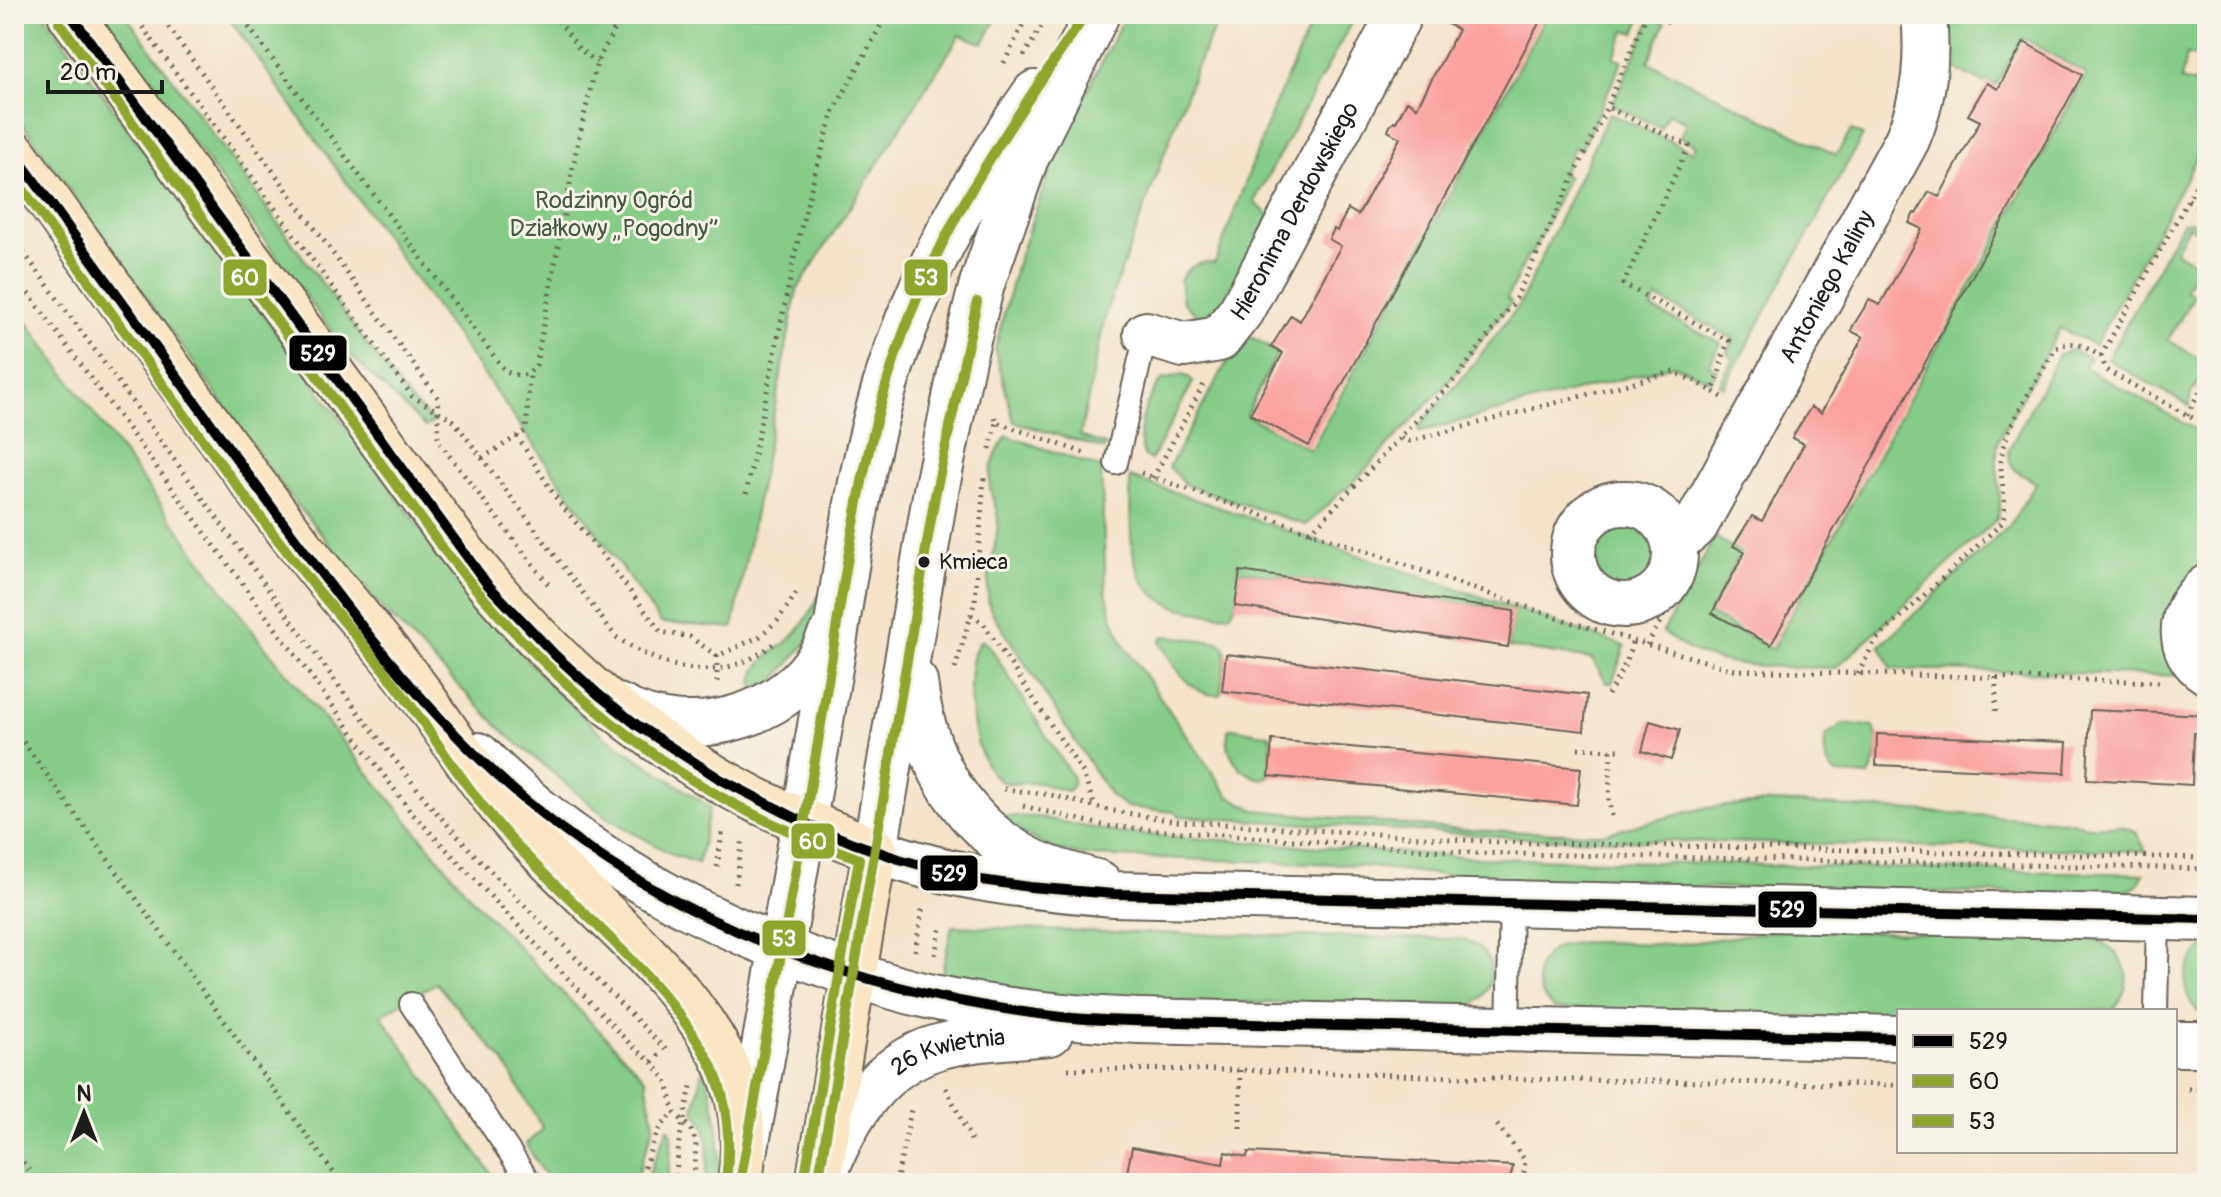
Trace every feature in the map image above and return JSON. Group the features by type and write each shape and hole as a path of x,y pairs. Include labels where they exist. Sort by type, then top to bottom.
{"main road":[{"path":"70,14 487,584 554,655 596,693 684,757 750,797 875,850 819,1183"},
{"path":"14,153 301,546 414,685 481,781 515,824 669,981 707,1030 733,1083 743,1132 742,1171"}],"street":[{"path":"742,1171 838,615 866,462 887,378 918,296 978,176 1086,14"},
{"path":"1097,14 1026,158 982,284 949,425 875,850 948,873 1015,885 1139,894 2207,919"},
{"name":"Hieronima Derdowskiego","path":"1146,334 1184,345 1219,339 1229,327 1241,311 1400,14"},
{"name":"Antoniego Kaliny","path":"1673,535 1685,534 1696,525 1907,140 1917,118 1927,66 1924,14"},
{"path":"2207,587 2187,608 2183,625 2184,642 2192,658 2207,672"},
{"path":"596,693 630,712 666,724 695,726 728,720 778,697 810,671 823,655 838,615"},
{"path":"912,636 913,673 921,728 941,771 974,820 1018,854 1036,863 1139,894"},
{"path":"414,685 500,778 588,848 683,906 782,949 855,975"},
{"name":"26 Kwietnia","path":"855,975 924,995 1067,1018 1897,1038"},
{"name":"26 Kwietnia","path":"819,1183 852,1115 880,1080 899,1064 938,1047 967,1041 1139,1021"},
{"path":"2177,1044 2207,1044"}],"lane":[{"path":"1116,463 1146,334"},
{"path":"1508,1030 1511,903"},
{"path":"2156,1009 2158,918"},
{"path":"411,1004 530,1183"}],"path":[{"path":"133,14 412,396 454,421 616,637 643,656 689,669 716,670 759,655"},
{"path":"159,14 438,398 438,441 559,600"},
{"path":"239,14 506,372 522,376 530,373 536,365 577,146 597,62 623,14"},
{"path":"554,14 579,49 597,62"},
{"path":"746,494 798,240 815,173 834,111 887,14"},
{"path":"1310,533 1458,376 1514,302 1650,14 1669,22"},
{"path":"1607,107 1689,146 1623,284 1729,341 1723,353 1721,375 1712,391"},
{"path":"2101,356 2207,166"},
{"path":"2188,200 2207,211"},
{"path":"14,239 352,704 429,804 472,852 672,1055"},
{"path":"14,274 411,812 666,1080 675,1113 696,1142 694,1183"},
{"path":"1858,674 1875,641 2003,522 2006,509 2001,458 2005,440 2055,349 2065,342 2078,343 2101,356 2106,370 2207,426"},
{"path":"1401,438 1410,441 1673,372 1757,415"},
{"path":"482,458 526,431 530,373"},
{"path":"2187,415 2207,378"},
{"path":"987,460 996,422"},
{"path":"1012,429 1570,622 1735,670 2161,682"},
{"path":"517,436 558,501 661,632 690,637 717,656"},
{"path":"1153,478 1175,437"},
{"path":"955,679 955,667 976,590 984,474"},
{"path":"971,615 983,623 1083,773 1095,807"},
{"path":"717,656 759,637 778,620"},
{"path":"1608,695 1623,671 1633,640"},
{"path":"716,670 717,656"},
{"path":"1996,677 1996,716"},
{"path":"14,729 341,1183"},
{"path":"1578,748 1621,750"},
{"path":"1611,750 1609,800 1612,816"},
{"path":"992,788 1030,791 1095,807 1175,821 1485,841 2207,858"},
{"path":"1011,807 1024,806 1106,826 1476,853 2207,869"},
{"path":"717,867 724,822"},
{"path":"738,869 745,825"},
{"path":"933,960 941,926"},
{"path":"912,962 920,927"},
{"path":"652,1062 660,1054"},
{"path":"1053,1069 1240,1070 1524,1079 1897,1085"},
{"path":"1240,1070 1240,1128"},
{"path":"675,1183 683,1120 694,1073"},
{"path":"940,1077 973,1144"},
{"path":"896,1183 913,1103"},
{"path":"640,1183 654,1139 666,1120 675,1113"},
{"path":"1497,1125 1525,1160 1523,1183"},
{"path":"14,1149 38,1183"}],"green space":[{"path":"14,14 44,14 474,602 557,692 603,735 710,807 698,863 673,855 606,817 506,734 383,609 284,489 14,112"},
{"path":"99,14 125,14 362,338 411,401 434,422 425,427 345,350"},
{"name":"Rodzinny Ogród Działkowy „Pogodny”","path":"226,14 999,14 983,43 960,35 797,290 733,628 661,623"},
{"path":"1126,14 1221,14 1196,68 1106,312 1080,436 1106,445 1104,449 1014,422 995,350 1016,266 1057,150"},
{"path":"1316,14 1356,14 1254,202 1270,216 1214,317 1198,317 1183,302 1180,281 1194,266 1215,263 1275,104"},
{"path":"1547,14 1643,14 1635,33 1626,30 1614,57 1622,61 1581,150 1574,147 1562,174 1568,177 1532,255 1528,255 1507,298 1511,302 1450,380 1347,489 1305,525 1186,485 1169,467 1243,333 1277,354 1246,415 1311,450"},
{"path":"1947,14 2153,14 2207,22 2204,58 2186,55 2181,80 2207,86 2207,139 2095,345 2060,328 1999,439 2000,502 1996,520 1836,668 1745,665 1701,655 1663,632 1715,537 1741,553 1709,614 1772,649 2086,74 2023,38 1996,86 1986,80 1984,83 1949,66"},
{"path":"1652,17 1665,23 1648,62 1836,155 1851,131 1863,135 1724,387 1720,384 1733,358 1727,354 1734,339 1657,298 1652,309 1721,343 1709,365 1717,370 1711,381 1674,365 1419,432 1419,426 1459,382 1520,304 1609,113 1693,152 1696,145 1680,137 1686,122 1668,113 1661,128 1612,105"},
{"path":"2191,221 2207,231 2207,237 2188,226 2175,251 2199,265 2185,289 2194,295 2168,340 2207,363 2207,375 2200,378 2190,396 2190,406 2108,358 2182,223"},
{"path":"14,304 260,641 473,900 646,1079 654,1125 635,1183 549,1183 526,1144 543,1129 504,1062 436,983 381,1015 498,1183 14,1183"},
{"path":"2071,350 2090,357 2084,367 2207,436 2207,572 2192,676 1892,669 1880,646 2010,525 2036,483 2012,466 2009,449 2059,354"},
{"path":"1180,375 1189,377 1193,382 1151,460 1145,456 1140,437 1143,416 1151,396 1163,379"},
{"path":"1007,436 1101,468 1106,591 1125,647 1229,796 1255,810 1462,830 1602,834 1704,808 1778,802 2121,826 2136,832 2146,851 1527,838 1179,816 1174,812 1127,807 1110,795 990,609 988,587 998,520 990,479 996,456"},
{"path":"1130,477 1625,646 1612,683 1607,683 1592,659 1508,647 1513,611 1241,571 1231,614 1194,611 1170,605 1153,594 1142,579 1135,561 1130,520"},
{"path":"1616,514 1632,514 1646,520 1657,531 1663,553 1657,575 1646,586 1632,592 1616,592 1602,586 1591,575 1585,561 1585,545 1591,531 1602,520"},
{"path":"820,594 820,612 809,640 772,683 753,687 754,677 762,662 796,633"},
{"path":"1166,636 1219,642 1224,646 1226,654 1220,695 1200,691 1184,678 1160,642"},
{"path":"981,640 990,647 1073,778 1073,785 1068,791 1038,783 1000,781 990,771 976,735 970,691 971,669"},
{"path":"1841,725 1874,727 1877,752 1869,776 1837,774 1829,767 1826,758 1826,736"},
{"path":"1232,728 1269,735 1272,740 1269,776 1263,779 1255,777 1235,762 1227,739 1228,730"},
{"path":"1007,816 1038,817 1118,833 1481,858 2144,874 2137,886 2117,896 1515,883 1343,864 1086,856 1052,849 996,819"},
{"path":"952,926 1460,939 1482,951 1488,959 1491,980 1480,999 1470,1007 1069,999 941,977"},
{"path":"1780,930 2088,936 2119,957 2126,977 2121,999 2114,1009 1897,1009 1897,1019 1555,1009 1547,1002 1539,985 1539,967 1543,959 1560,946 1600,942 1677,944"},
{"path":"2207,945 2207,1019 2191,1002 2185,982 2191,962"},
{"path":"703,1068 717,1125 719,1183 706,1183 706,1135 694,1111"},
{"path":"668,1128 672,1133 668,1183 645,1183"}],"building":[{"path":"967,14 988,14 984,22"},
{"path":"1451,14 1544,14 1309,446 1250,414 1283,353 1271,347 1291,315 1300,321 1341,246 1329,239 1334,229 1337,231 1348,209 1358,215 1400,138 1388,131 1390,126 1396,122 1407,101 1417,107 1458,30 1446,23"},
{"path":"2024,42 2082,75 1771,645 1712,613 1745,552 1733,546 1752,516 1762,521 1804,444 1792,438 1794,434 1811,407 1821,413 1863,337 1851,331 1853,326 1869,300 1880,305 1922,229 1909,223 1914,213 1929,192 1939,197 1980,121 1968,115 1987,83 1998,89"},
{"path":"1240,571 1514,611 1508,647 1235,606"},
{"path":"1226,654 1587,695 1584,731 1222,691"},
{"path":"2090,710 2207,715 2207,734 2194,733 2192,785 2087,779"},
{"path":"1650,721 1680,730 1671,760 1642,751"},
{"path":"1877,734 2067,742 2065,773 1876,765"},
{"path":"1272,740 1581,768 1577,805 1269,776"},
{"path":"1132,1147 1223,1164 1225,1152 1247,1157 1248,1152 1513,1166 1509,1183 1125,1183"}],"transit line":[{"name":"529","path":"70,14 487,584 555,655 637,725 720,779 807,824 899,859 967,878 1114,894 2207,919"},
{"name":"53","path":"740,1183 848,554 883,397 918,296 954,222 995,151 1086,14"},
{"name":"60","path":"59,22 444,550 509,627 581,697 660,759 761,818 859,859 804,1181"},
{"name":"529","path":"14,153 321,573 384,653 451,730 525,800 583,845 645,884 710,919 777,948 917,992 989,1007 1062,1017 1119,1021 1897,1038"},
{"name":"60","path":"14,177 221,464 292,558 404,696 478,800 518,847 634,962 686,1024 715,1073 724,1103 728,1134 726,1181"},
{"name":"53","path":"818,1183 935,496 977,302"}],"place":[{"name":"Kmieca","path":"924,562"}]}
